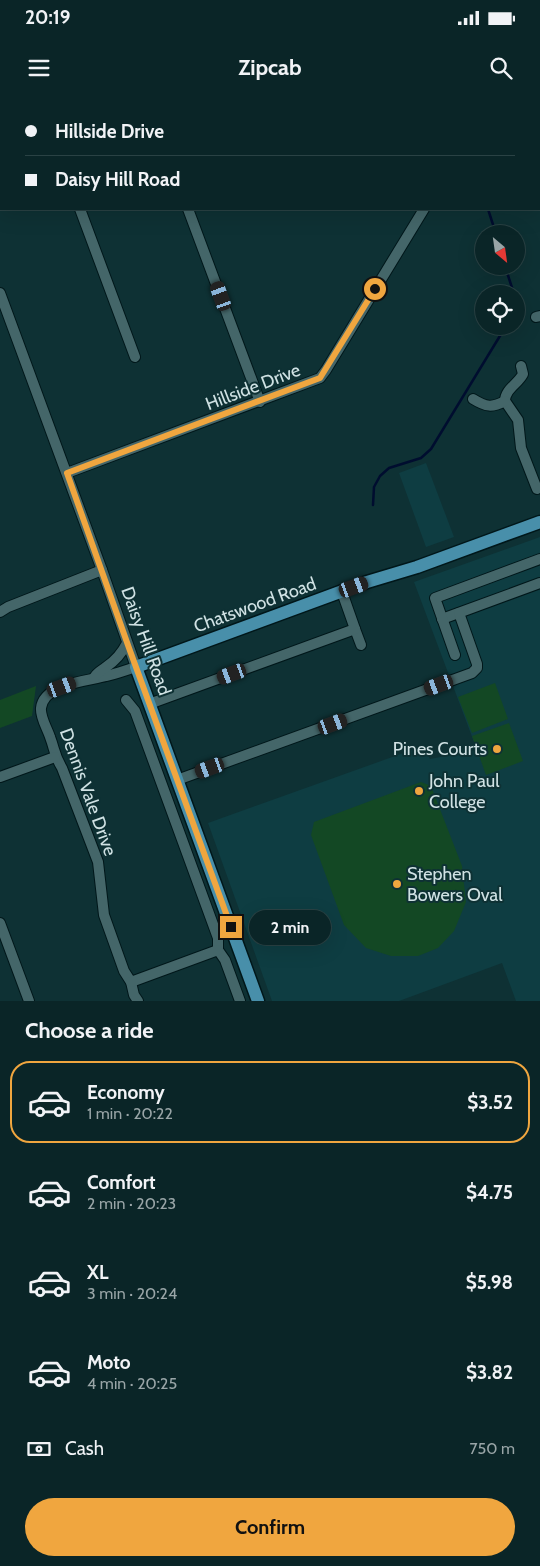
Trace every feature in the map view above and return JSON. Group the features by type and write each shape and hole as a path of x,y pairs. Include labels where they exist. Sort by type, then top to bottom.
{"main road":[{"name":"Chatswood Road","path":"136,667 540,522"},
{"name":"Daisy Hill Road","path":"136,667 258,1001"}],"street":[{"path":"80,210 135,357"},
{"path":"188,210 260,402"},
{"name":"Hillside Drive","path":"67,473 320,378 423,210"},
{"name":"Daisy Hill Road","path":"0,293 136,667"},
{"path":"474,399 485,406 491,407 505,401 508,391 523,374 521,366"},
{"path":"505,401 518,420 521,448 537,489"},
{"path":"455,654 435,598 540,559"},
{"path":"0,612 8,607 102,570"},
{"path":"442,619 540,584"},
{"path":"342,592 361,645"},
{"path":"177,780 472,673 477,668 459,613"},
{"path":"149,704 355,629"},
{"name":"Chatswood Road","path":"94,678 96,674 107,667 122,652 127,643"},
{"name":"Chatswood Road","path":"41,707 46,697 62,687 136,667"},
{"path":"126,700 135,711 218,938 218,950 226,960 240,1001"},
{"name":"Dennis Vale Drive","path":"41,707 55,757 62,768 98,862 104,915 124,971 131,982 134,995 138,1001"},
{"path":"0,777 55,757"},
{"path":"0,923 29,1001"},
{"path":"131,982 218,950"}],"shaded area":[{"path":"426,463 454,537 426,547 399,473"},
{"name":"John Paul College","path":"540,537 540,1001 516,1001 502,963 399,1001 272,1001 208,823 423,746 430,759 477,750 414,582"}],"green space":[{"path":"495,683 508,719 472,733 458,697"},
{"path":"36,686 32,716 0,728 0,700"},
{"name":"Pines Courts","path":"509,723 523,761 486,775 472,736"},
{"name":"Stephen Bowers Oval","path":"421,782 431,786 462,866 466,902 454,931 438,948 418,956 391,956 366,948 344,925 311,835 314,822"}],"waterway":[{"path":"488,210 493,225"},
{"path":"508,275 511,285"},
{"path":"373,505 374,487 380,476 389,468 421,458 431,449 501,335"}],"place":[{"name":"Pines Courts","path":"497,749"},
{"name":"John Paul College","path":"419,791"},
{"name":"Stephen Bowers Oval","path":"397,884"}],"route":[{"path":"231,927 67,473 320,378 375,289"}]}
